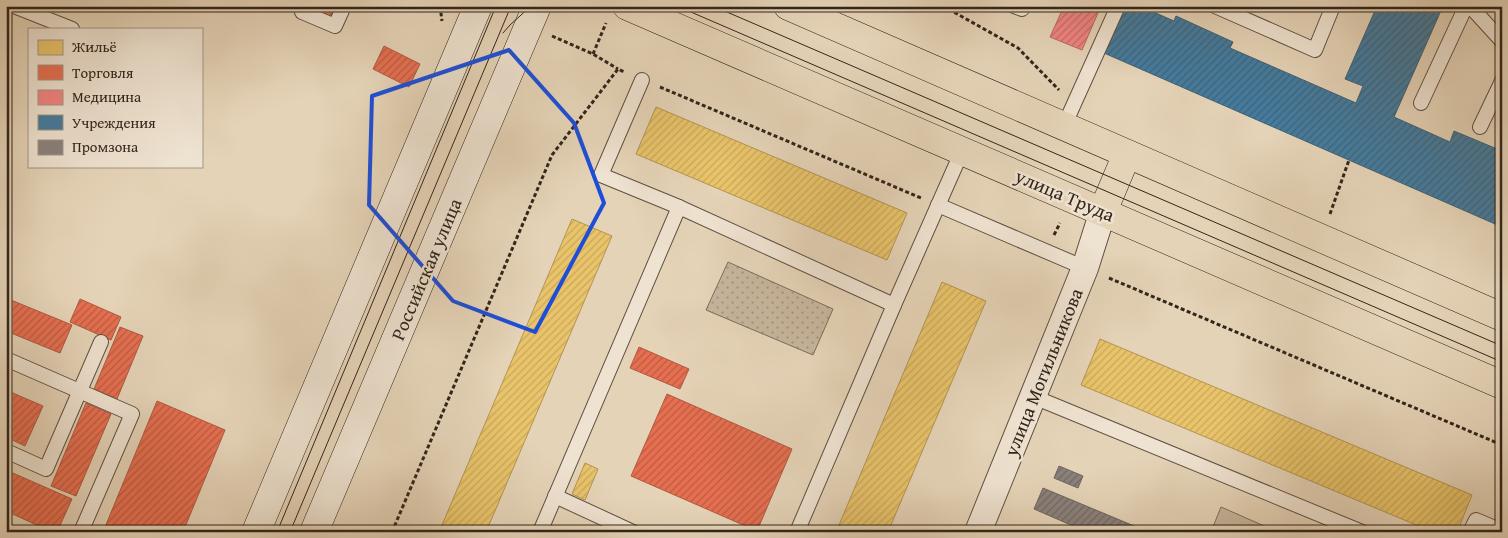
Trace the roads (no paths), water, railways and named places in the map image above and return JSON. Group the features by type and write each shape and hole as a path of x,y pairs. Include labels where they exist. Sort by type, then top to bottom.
{"main road":[{"path":"256,532 478,6"},
{"name":"Российская улица","path":"314,532 536,6"},
{"path":"788,6 1502,317"},
{"name":"улица Труда","path":"617,14 962,151 1502,385"},
{"path":"1103,211 1127,154"}],"street":[{"name":"улица Могильникова","path":"981,531 1085,268 1103,211"}],"lane":[{"path":"14,6 69,28"},
{"path":"302,12 335,26 344,6"},
{"path":"1014,6 1022,9 1023,6"},
{"path":"1064,126 1118,6"},
{"path":"1215,6 1315,50 1333,6"},
{"path":"1421,103 1466,6"},
{"path":"1470,6 1502,41"},
{"path":"642,80 601,175 679,207 894,305"},
{"path":"1480,127 1502,81"},
{"path":"797,532 962,151"},
{"path":"938,205 1085,268"},
{"path":"540,532 679,207"},
{"path":"6,451 46,469 101,342"},
{"path":"6,358 132,414 81,532"},
{"path":"1034,397 1362,532"},
{"path":"555,496 633,532"},
{"path":"1470,532 1476,520 1502,531"}],"tram line":[{"path":"277,532 496,6"},
{"path":"290,532 511,6"},
{"path":"503,33 531,6"},
{"path":"677,6 1502,362"},
{"path":"713,6 1502,346"}]}
